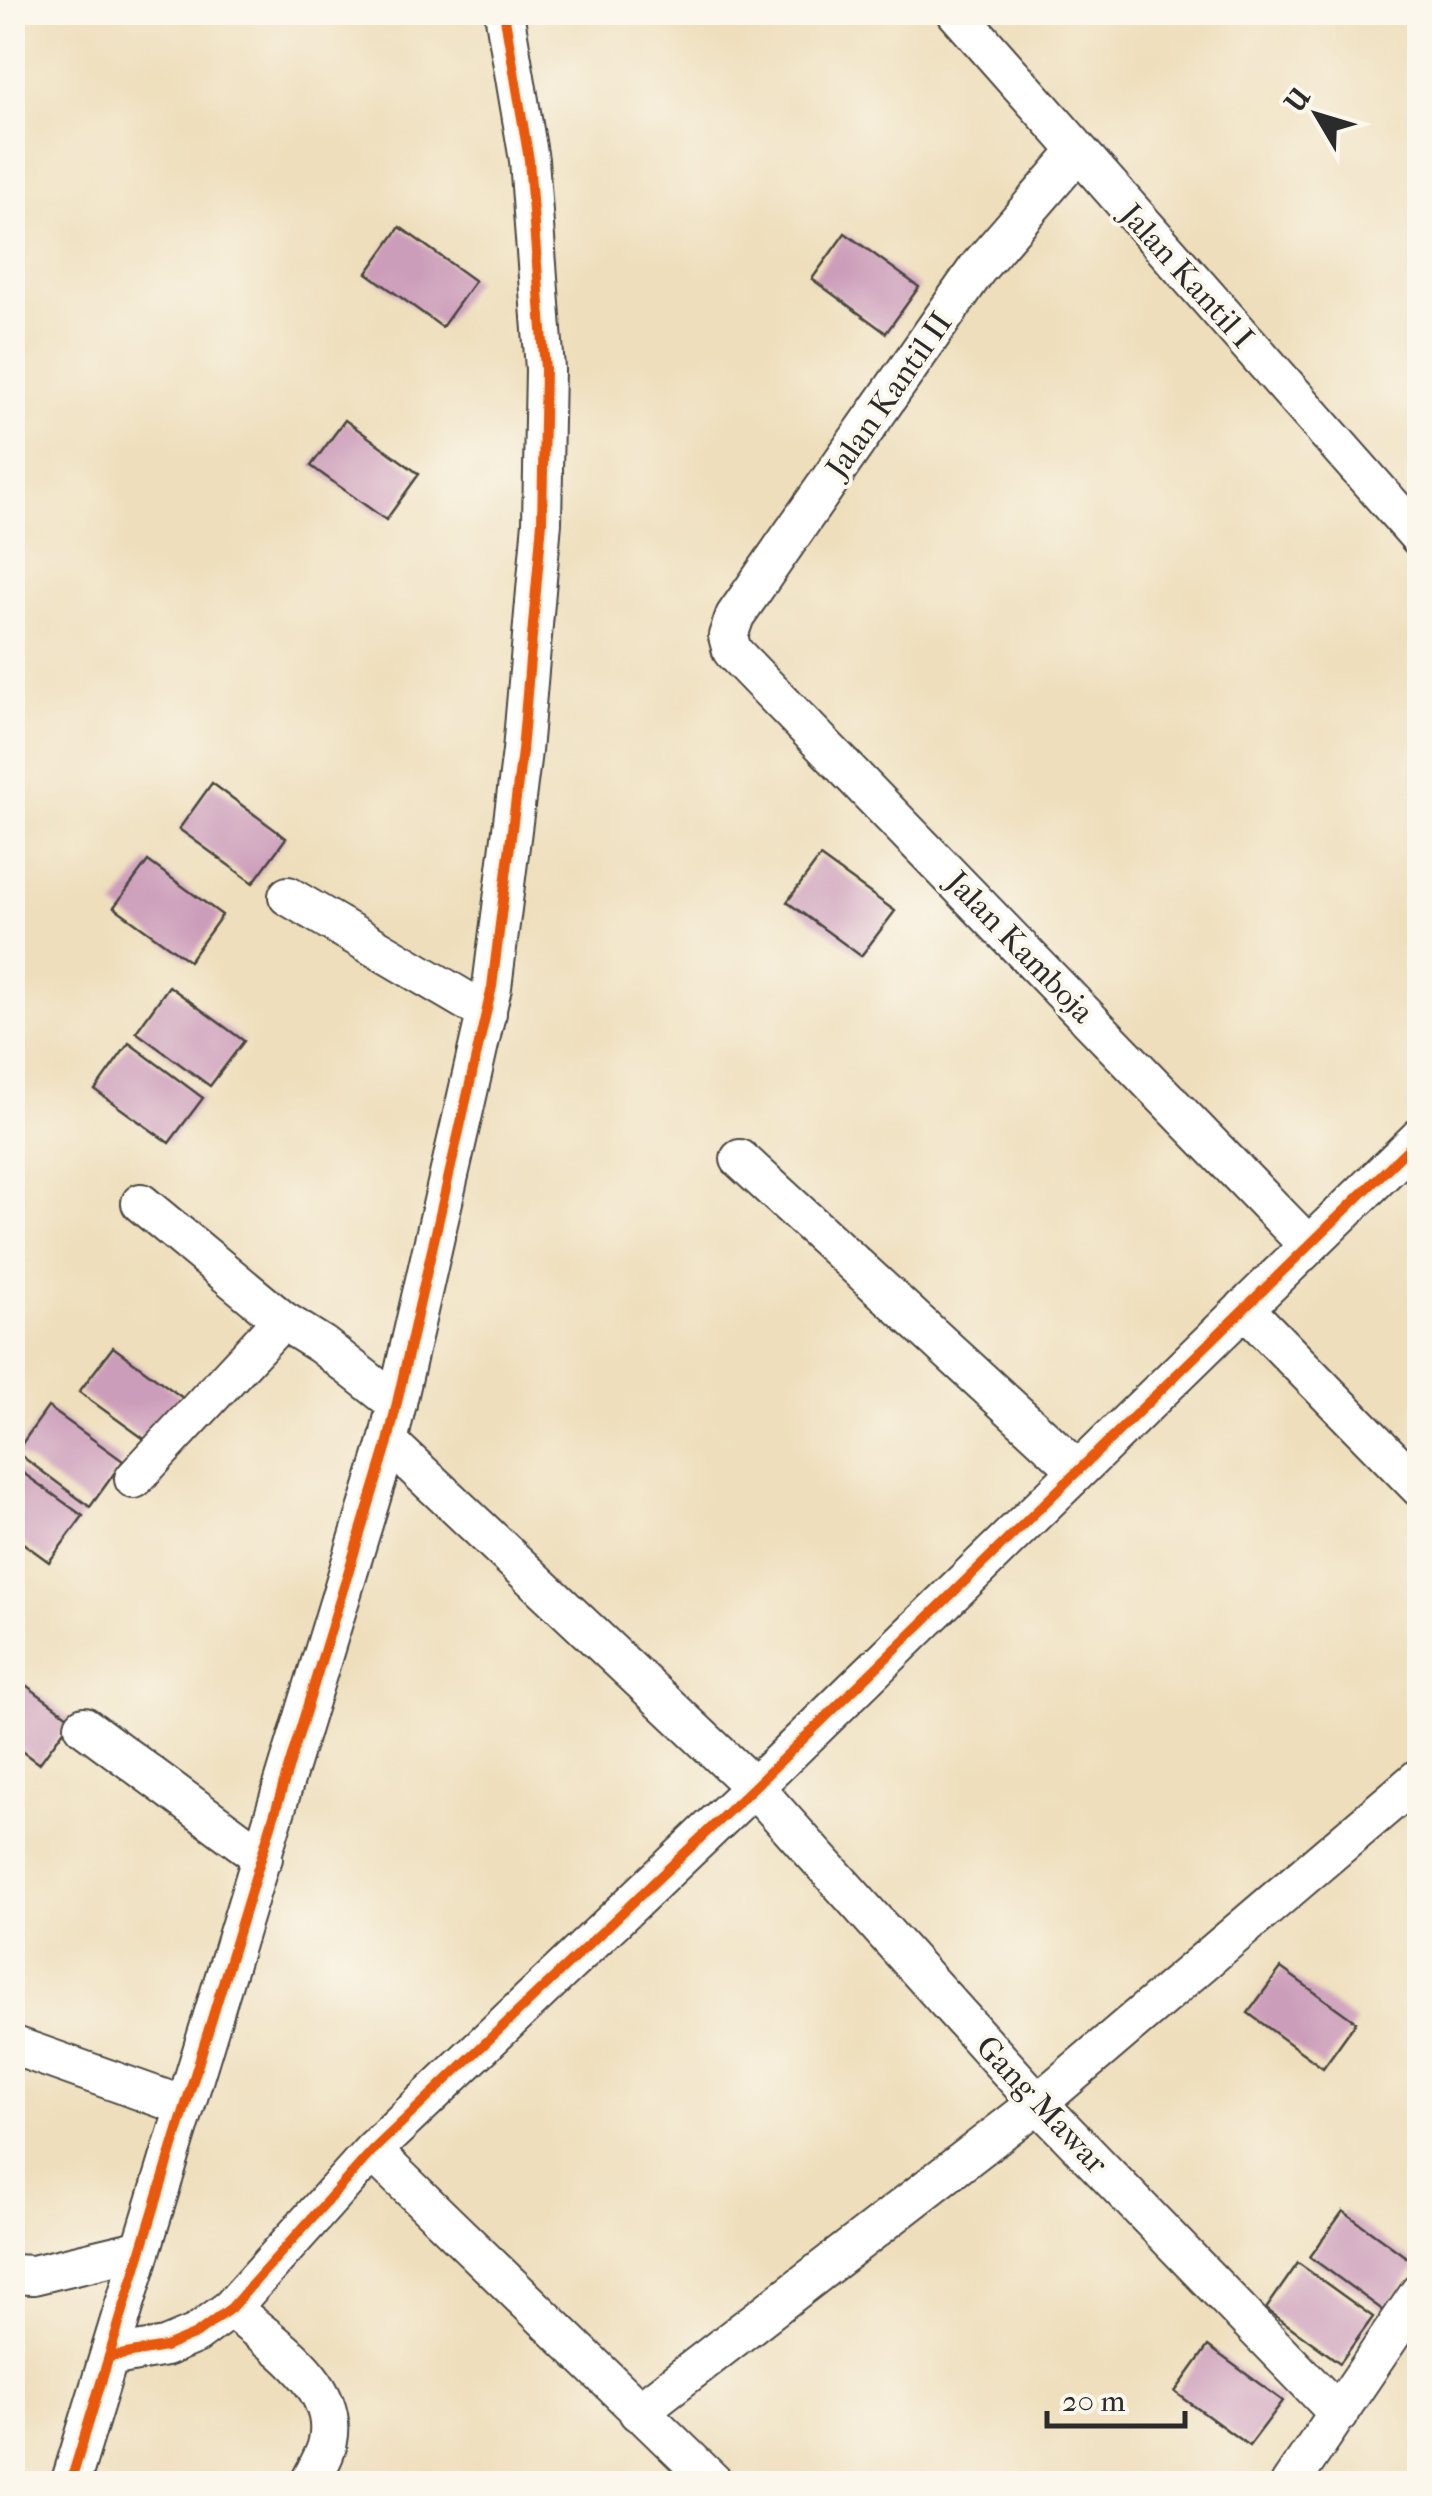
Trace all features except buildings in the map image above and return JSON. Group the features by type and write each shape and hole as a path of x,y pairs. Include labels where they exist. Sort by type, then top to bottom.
{"street":[{"path":"70,2484 138,2250 263,1858 300,1722 388,1442 487,1013 509,873 524,732 542,522 545,369 529,160 504,12"},
{"name":"Jalan Kantil I","path":"956,12 1420,538"},
{"name":"Jalan Kantil II","path":"732,651 728,636 735,616 976,270 1077,153"},
{"name":"Jalan Kamboja","path":"732,651 1306,1244"},
{"path":"288,896 487,1013"},
{"path":"109,2357 165,2347 196,2334 231,2308 372,2151 754,1787 1076,1468 1420,1137"},
{"path":"740,1159 1076,1468"},
{"path":"141,1202 282,1320 322,1345 397,1404"},
{"path":"1244,1308 1420,1488"},
{"path":"134,1479 282,1320"},
{"name":"Gang Mawar","path":"388,1442 754,1787 1038,2103 1339,2414"},
{"path":"84,1726 263,1858"},
{"path":"638,2412 1038,2103 1420,1777"},
{"path":"12,2045 184,2106"},
{"path":"372,2151 715,2484"},
{"path":"12,2274 33,2275 138,2250"},
{"path":"1290,2484 1420,2292"},
{"path":"231,2308 307,2375 327,2405 328,2441 308,2484"}],"cycle path":[{"path":"70,2484 388,1442 492,987 522,751 542,522 545,369 529,160 504,12"},
{"path":"109,2357 165,2347 196,2334 231,2308 372,2151 754,1787 1420,1137"}]}
